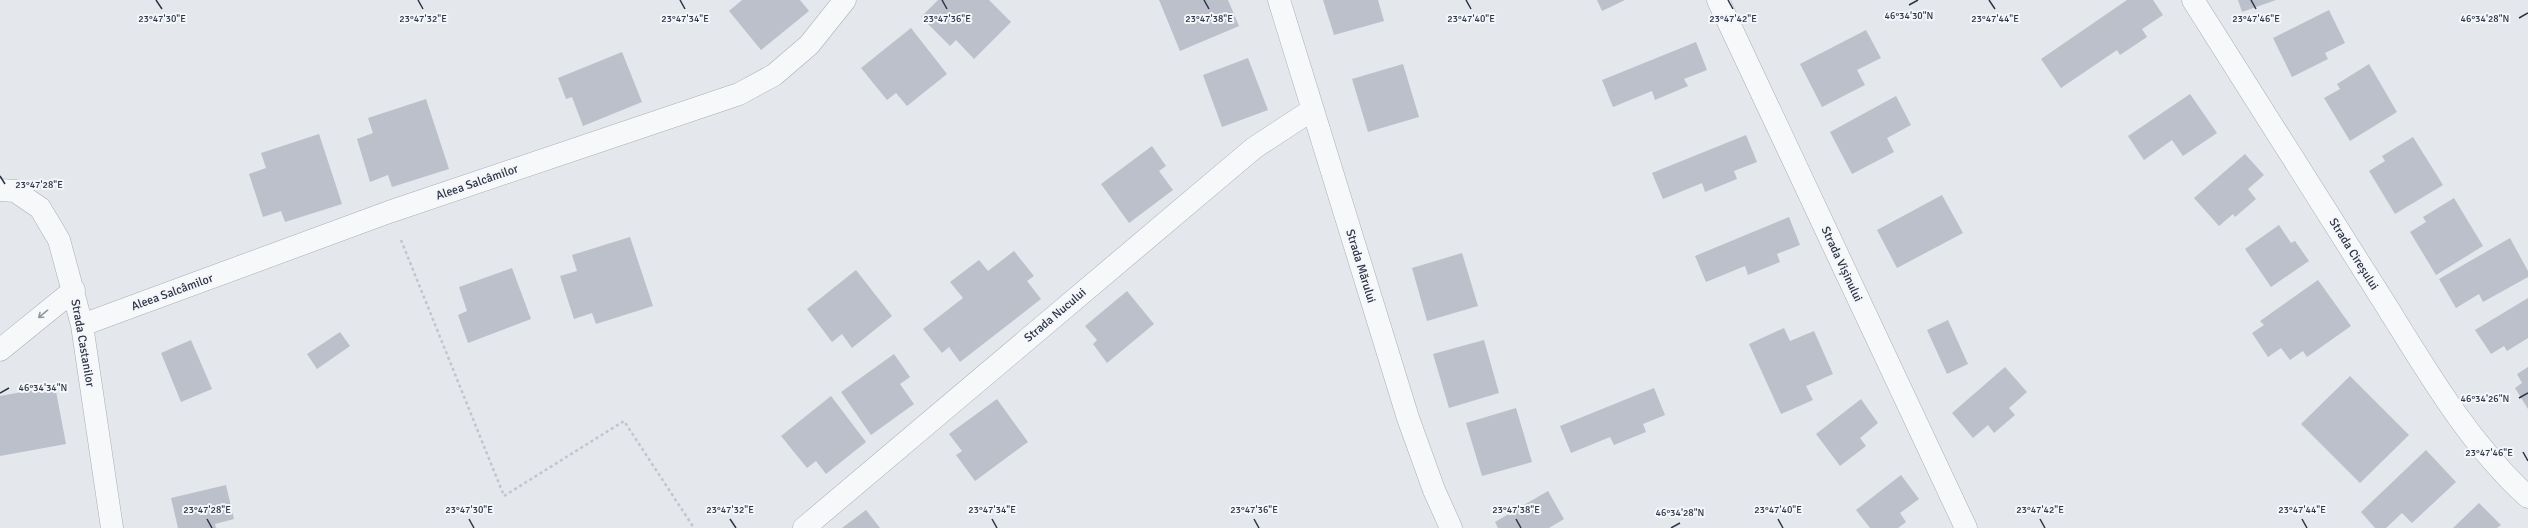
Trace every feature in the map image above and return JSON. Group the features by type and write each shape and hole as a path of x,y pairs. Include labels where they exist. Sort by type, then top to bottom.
{"street":[{"name":"Aleea Salcâmilor","path":"82,325 389,212 739,94 774,74 809,46 845,0"},
{"name":"Strada Mărului","path":"1279,0 1408,418 1434,490 1451,528"},
{"name":"Strada Vișinului","path":"1718,0 1966,528"},
{"name":"Strada Cireșului","path":"2192,0 2425,365 2491,458 2506,477 2528,497"},
{"name":"Strada Nucului","path":"804,528 1254,148 1312,110"},
{"name":"Strada Castanilor","path":"0,190 15,192 40,208 59,240 74,290 82,325 112,528"},
{"path":"0,350 74,290"}],"path":[{"path":"389,212 504,496 624,421 694,528"}],"building":[{"path":"742,0 800,0 809,11 761,50 729,11"},
{"path":"938,0 989,0 1011,22 974,59 956,40 950,46 921,17"},
{"path":"1159,0 1228,0 1239,26 1180,51"},
{"path":"1323,0 1378,0 1384,21 1334,35"},
{"path":"1597,0 1625,0 1602,11"},
{"path":"2127,0 2153,0 2163,15 2142,29 2147,37 2120,55 2117,50 2061,88 2041,59"},
{"path":"2238,0 2276,0 2242,12"},
{"path":"2329,10 2345,43 2325,53 2328,59 2292,77 2273,38"},
{"path":"911,28 947,74 907,106 896,93 887,100 861,68"},
{"path":"1866,30 1881,58 1857,70 1865,85 1822,107 1800,64"},
{"path":"1696,42 1707,70 1684,79 1688,86 1655,100 1652,91 1613,107 1602,80"},
{"path":"622,52 642,102 583,126 572,97 566,99 558,78"},
{"path":"1248,58 1268,110 1222,127 1203,75"},
{"path":"1403,64 1419,117 1368,132 1352,79"},
{"path":"2369,64 2397,112 2350,141 2324,98 2340,89 2337,84"},
{"path":"2190,94 2217,133 2183,156 2172,140 2144,160 2128,136"},
{"path":"1896,96 1911,125 1887,138 1894,152 1852,174 1830,132"},
{"path":"426,99 449,169 392,187 388,175 370,182 357,139 373,133 368,118"},
{"path":"319,134 342,204 285,222 281,211 263,217 249,174 266,168 261,153"},
{"path":"1746,135 1757,162 1734,171 1737,179 1705,192 1702,183 1663,199 1652,173"},
{"path":"2413,137 2443,185 2395,214 2369,171 2385,161 2382,156"},
{"path":"1152,146 1166,166 1159,171 1173,190 1129,223 1101,184"},
{"path":"2245,154 2264,175 2248,189 2256,199 2235,217 2233,214 2219,226 2194,198"},
{"path":"1942,195 1963,233 1897,268 1877,230"},
{"path":"2454,198 2483,246 2436,275 2410,232 2426,222 2423,217"},
{"path":"1789,217 1800,245 1777,254 1780,262 1748,275 1745,266 1706,282 1695,256"},
{"path":"2279,225 2291,243 2295,241 2309,261 2271,287 2245,249"},
{"path":"630,237 653,306 596,324 592,313 574,319 560,276 577,271 572,255"},
{"path":"2510,238 2528,271 2528,277 2483,302 2479,294 2456,308 2439,279"},
{"path":"1014,251 1034,276 1027,281 1041,299 960,362 949,347 942,353 923,329 963,298 950,282 979,260 988,271"},
{"path":"1462,253 1478,306 1427,321 1412,268"},
{"path":"512,268 531,319 468,343 458,315 467,311 459,287"},
{"path":"856,270 892,316 852,348 842,334 832,342 807,309"},
{"path":"2318,280 2351,326 2307,357 2303,351 2290,360 2281,348 2268,357 2252,333 2264,325 2260,321"},
{"path":"1127,291 1154,324 1107,363 1093,344 1097,340 1085,326"},
{"path":"2528,298 2528,338 2507,351 2504,346 2491,354 2475,330"},
{"path":"1948,320 1968,364 1947,374 1927,330"},
{"path":"1784,328 1790,341 1814,331 1833,374 1806,386 1813,400 1781,414 1749,344"},
{"path":"340,332 350,346 317,369 307,354"},
{"path":"191,340 212,389 181,402 161,353"},
{"path":"1484,340 1499,393 1449,408 1433,354"},
{"path":"894,354 910,377 900,384 914,404 871,435 841,392"},
{"path":"2005,367 2027,392 2009,408 2015,415 1994,433 1988,425 1973,438 1952,413"},
{"path":"2528,367 2528,409 2515,388 2522,383 2517,374"},
{"path":"2350,376 2409,435 2360,483 2301,424"},
{"path":"55,386 66,444 0,456 0,396"},
{"path":"1654,388 1665,415 1643,424 1646,432 1614,445 1610,437 1571,453 1560,426"},
{"path":"831,396 866,442 826,474 816,461 807,468 781,436"},
{"path":"997,399 1028,442 975,481 956,455 962,451 949,434"},
{"path":"1861,399 1878,423 1860,438 1866,446 1840,466 1816,434"},
{"path":"1516,408 1532,462 1482,476 1466,423"},
{"path":"2426,450 2456,482 2412,523 2402,513 2386,528 2375,528 2361,512"},
{"path":"1901,475 1919,499 1900,513 1906,522 1898,528 1870,528 1856,510"},
{"path":"226,485 234,519 215,524 216,528 178,528 171,498"},
{"path":"1548,491 1564,519 1549,528 1498,528 1495,522"},
{"path":"2479,503 2501,525 2497,528 2453,528"},
{"path":"866,510 880,528 842,528"}]}
